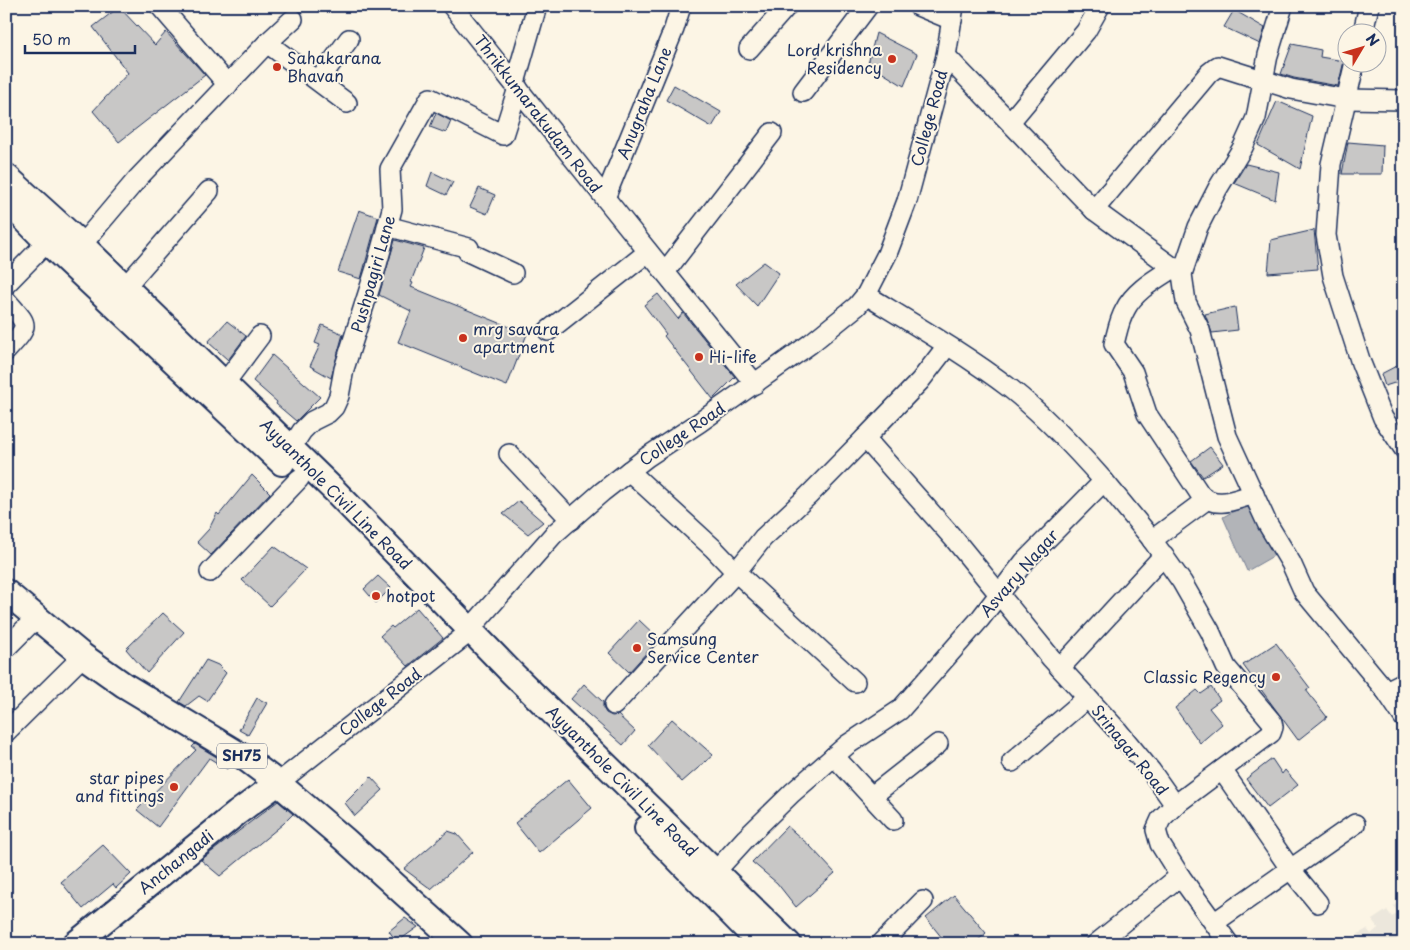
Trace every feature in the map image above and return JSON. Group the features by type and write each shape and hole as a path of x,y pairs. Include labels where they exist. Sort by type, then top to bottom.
{"main road":[{"name":"Ayyanthole Civil Line Road","path":"6,176 74,253 225,393 290,448 335,491 466,634"},
{"name":"Ayyanthole Civil Line Road","path":"6,200 47,242 74,253 125,287 225,393 299,479 466,634 789,944"},
{"name":"SH75","path":"6,592 83,656 124,685 242,756 278,782 460,944"},
{"path":"466,634 761,944"},
{"name":"Anchangadi","path":"75,944 237,812 278,782"}],"street":[{"path":"160,6 228,86"},
{"name":"Thrikkumarakudam Road","path":"452,6 755,384"},
{"path":"516,86 537,6"},
{"name":"Anugraha Lane","path":"605,198 674,30 681,6"},
{"path":"749,49 787,6"},
{"path":"803,92 868,6"},
{"path":"918,6 953,13"},
{"path":"1010,122 1086,31 1100,6"},
{"path":"1254,494 1222,503 1206,500 1200,494 1147,414 1133,372 1114,344 1125,309 1152,281 1177,271 1218,188 1243,147 1256,118 1263,79 1283,6"},
{"path":"1365,22 1369,6"},
{"name":"College Road","path":"278,782 466,634 554,534 629,471 755,384 810,344 857,306 866,295 887,254 907,201 946,56 953,13"},
{"path":"74,253 138,178 228,86 267,43 293,19"},
{"path":"267,43 318,81 349,39"},
{"path":"267,43 347,103"},
{"path":"946,56 1094,210 1177,271 1186,302 1200,330 1227,436 1267,523 1291,563 1304,592 1386,691 1404,718"},
{"path":"1094,210 1213,69 1218,66 1292,89 1346,99 1404,100"},
{"path":"1353,72 1331,164 1326,235 1333,276 1361,363 1383,418 1404,449"},
{"name":"Pushpagiri Lane","path":"290,448 307,425 328,413 334,407 339,396 344,369 374,276 392,209 390,170 430,98 503,134 516,86"},
{"path":"665,272 772,133"},
{"path":"125,287 209,191"},
{"path":"387,226 469,248 468,252 513,273"},
{"path":"6,284 47,242"},
{"path":"548,331 648,252"},
{"path":"866,295 1011,389 1062,434 1104,481 1164,556 1182,582 1210,631 1226,667 1272,722 1271,733 1175,805"},
{"path":"6,300 22,317 24,323 24,330 20,337 6,351"},
{"path":"225,393 260,336"},
{"path":"614,705 736,572 763,538 920,381 947,346"},
{"name":"Srinagar Road","path":"865,438 955,540 1060,668 1151,771 1175,805 1161,820 1156,830 1160,844 1180,876"},
{"path":"508,454 571,520"},
{"path":"629,471 714,548 736,572 855,682"},
{"path":"210,572 299,479"},
{"name":"Asvary Nagar","path":"715,872 746,838 792,793 834,756 847,745 900,710 999,596 1024,562 1104,481"},
{"path":"1152,540 1206,500"},
{"path":"1060,668 1164,556"},
{"path":"6,648 36,618"},
{"path":"6,732 83,656"},
{"path":"1386,691 1404,682"},
{"path":"1012,762 1087,698"},
{"path":"872,796 938,744"},
{"path":"834,756 894,820"},
{"path":"1222,770 1291,870 1318,903"},
{"path":"1215,922 1355,824"},
{"path":"1096,944 1180,876 1215,922 1229,944"},
{"path":"881,944 923,901"}],"shaded area":[{"path":"1249,503 1275,555 1247,571 1223,517"},
{"path":"1402,900 1404,902 1404,935 1390,944 1358,944 1362,940 1358,934 1367,929 1371,934 1378,928 1372,920 1387,910 1392,917 1398,913 1393,906"}],"building":[{"path":"119,7 155,45 166,32 205,75 119,142 93,111 128,73 93,27"},
{"path":"1234,10 1265,28 1260,44 1224,27"},
{"name":"Lord krishna Residency","path":"876,33 917,54 904,86 868,64"},
{"path":"1292,44 1321,50 1320,57 1338,60 1338,72 1341,72 1338,86 1281,74"},
{"path":"674,85 721,112 712,127 666,100"},
{"path":"1277,101 1312,116 1300,169 1258,145"},
{"path":"436,113 451,121 446,133 430,127"},
{"path":"1348,142 1383,145 1382,174 1342,174"},
{"path":"1246,164 1279,172 1275,200 1234,183"},
{"path":"432,172 453,182 446,195 427,186"},
{"path":"479,188 495,195 487,214 470,207"},
{"path":"359,210 378,217 361,279 338,272"},
{"path":"1314,230 1318,269 1268,273 1271,240"},
{"name":"mrg savara apartment","path":"395,240 424,248 411,282 413,283 411,287 527,334 507,386 398,342 411,311 379,295"},
{"path":"764,262 779,273 757,306 736,284"},
{"name":"Hi-life","path":"658,294 678,319 683,313 735,377 713,399 664,336 666,334 644,305"},
{"path":"1235,307 1238,330 1212,333 1205,314"},
{"path":"227,321 246,336 228,360 208,342"},
{"path":"322,325 343,334 331,378 310,366 320,345 315,343"},
{"path":"272,355 320,397 296,421 253,381"},
{"path":"1404,362 1404,380 1385,386 1381,374"},
{"path":"1210,447 1223,464 1203,477 1191,461"},
{"path":"252,475 270,493 211,555 197,542 209,529 217,513 219,515"},
{"path":"519,501 543,522 528,534 503,514"},
{"path":"274,546 306,569 270,606 242,580"},
{"name":"hotpot","path":"378,576 391,588 376,603 364,589"},
{"path":"417,608 443,638 408,666 380,636"},
{"path":"163,613 184,632 147,673 126,649"},
{"name":"Samsung Service Center","path":"639,620 659,639 629,672 609,653"},
{"name":"Classic Regency","path":"1276,643 1310,688 1306,690 1327,717 1298,740 1243,665"},
{"path":"206,660 218,665 226,673 207,701 199,696 186,706 179,702"},
{"path":"584,684 603,702 603,708 606,713 612,716 618,715 635,731 623,745 571,699"},
{"path":"1211,687 1220,700 1209,708 1222,724 1200,743 1175,708 1197,690 1201,694"},
{"path":"257,698 267,703 248,735 239,730"},
{"path":"672,719 713,755 682,782 648,745"},
{"name":"star pipes and fittings","path":"195,744 230,765 227,769 209,758 158,827 137,810 196,750 192,747"},
{"path":"1272,759 1282,774 1285,770 1298,785 1268,808 1246,779"},
{"path":"371,777 383,790 355,816 345,803"},
{"path":"568,779 592,808 539,853 515,823"},
{"path":"278,801 293,814 220,876 201,860"},
{"path":"787,826 810,846 835,873 796,907 777,883 752,862"},
{"path":"448,831 457,834 473,852 431,889 404,869"},
{"path":"103,845 131,874 116,888 113,884 83,909 61,882"},
{"path":"954,895 986,933 974,944 947,944 926,918"},
{"path":"405,918 418,927 397,942 389,931"}],"place":[{"name":"Lord krishna Residency","path":"892,59"},
{"name":"Sahakarana Bhavan","path":"277,67"},
{"name":"mrg savara apartment","path":"463,338"},
{"name":"Hi-life","path":"699,357"},
{"name":"hotpot","path":"376,596"},
{"name":"Samsung Service Center","path":"637,648"},
{"name":"Classic Regency","path":"1276,677"},
{"name":"star pipes and fittings","path":"174,787"}]}
